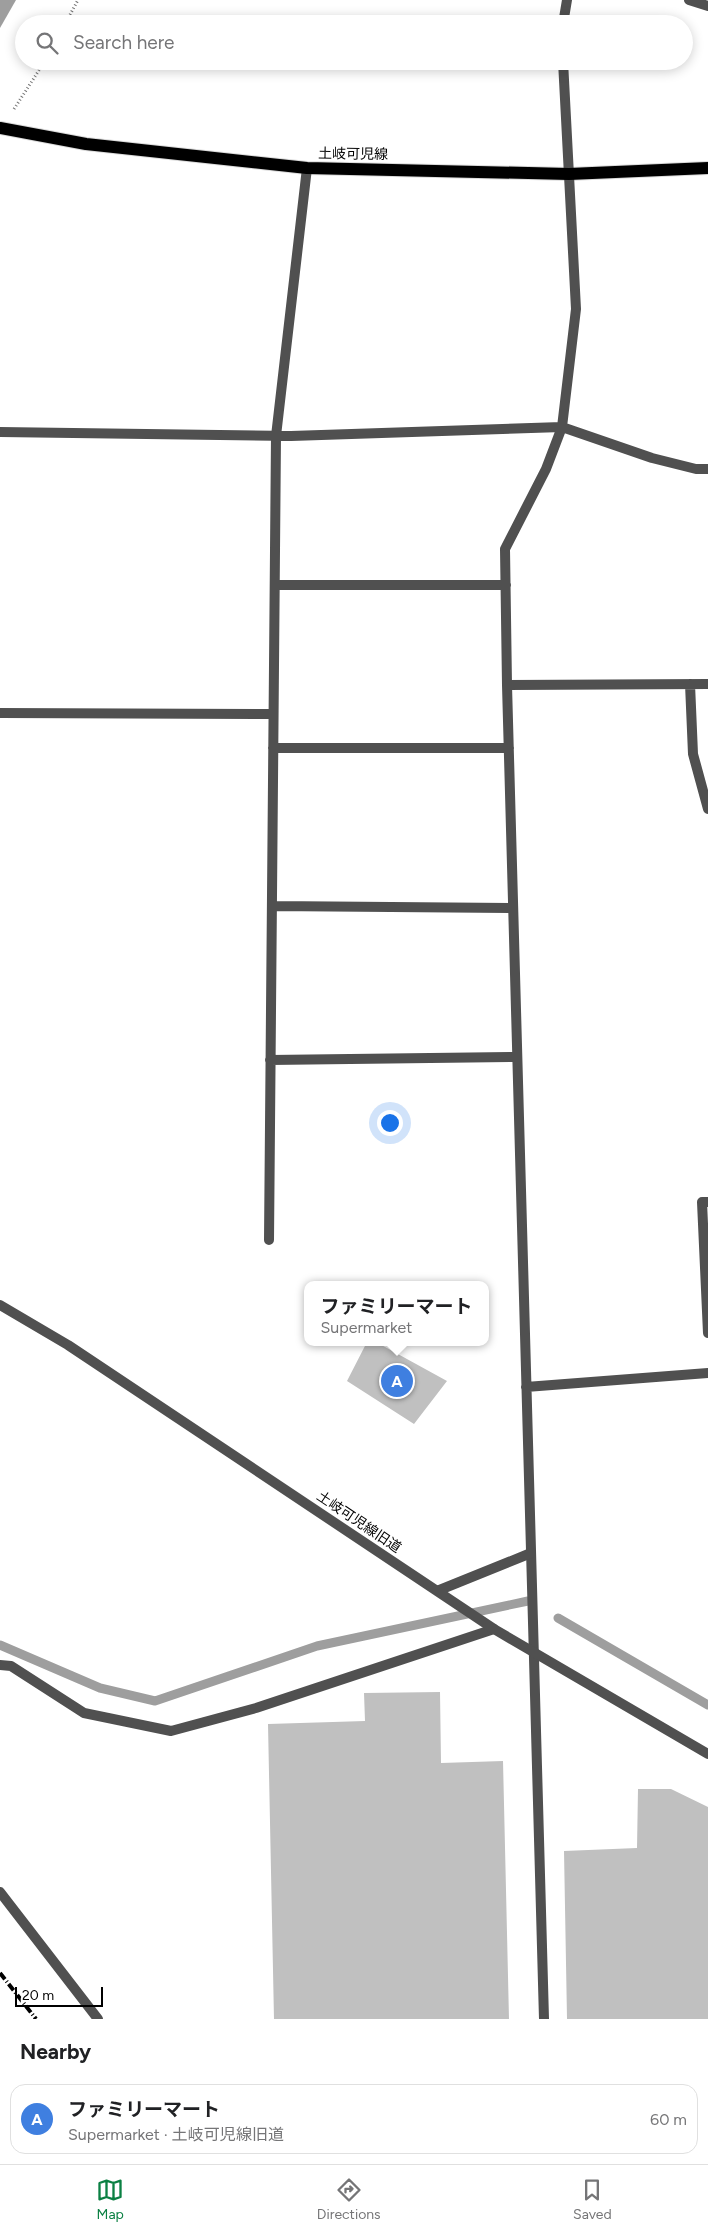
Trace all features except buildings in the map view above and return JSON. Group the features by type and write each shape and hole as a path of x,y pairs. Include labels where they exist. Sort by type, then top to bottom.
{"main road":[{"name":"土岐可児線","path":"1,128 86,144 307,168 569,174 708,168"}],"street":[{"path":"564,15 567,0"},
{"path":"689,0 708,6"},
{"path":"544,2019 507,685 505,549 546,469 562,427 576,309 563,70"},
{"path":"269,1240 276,436 307,168"},
{"path":"0,432 276,436 562,427 652,458 696,469 708,469"},
{"path":"274,585 506,585"},
{"path":"690,684 693,754 708,809"},
{"path":"507,685 708,684"},
{"path":"0,713 273,714"},
{"path":"273,748 509,748"},
{"path":"272,906 513,908"},
{"path":"270,1060 517,1057"},
{"path":"708,1202 702,1202 708,1333"},
{"name":"土岐可児線旧道","path":"0,1305 68,1345 494,1629 534,1650 708,1754"},
{"path":"526,1387 708,1373"},
{"path":"437,1591 531,1553"},
{"path":"0,1665 11,1666 84,1713 171,1731 256,1708 494,1629"},
{"path":"0,1892 98,2019"}],"path":[{"path":"70,15 78,0"},
{"path":"1,128 39,70"}],"shaded area":[{"path":"0,0 16,0 0,28"}],"waterway":[{"path":"0,1645 100,1688 155,1701 317,1646 528,1601"},
{"path":"558,1618 708,1705"}],"railway":[{"path":"0,1973 36,2019"}],"place":[{"name":"ファミリーマート","path":"397,1381"}]}
